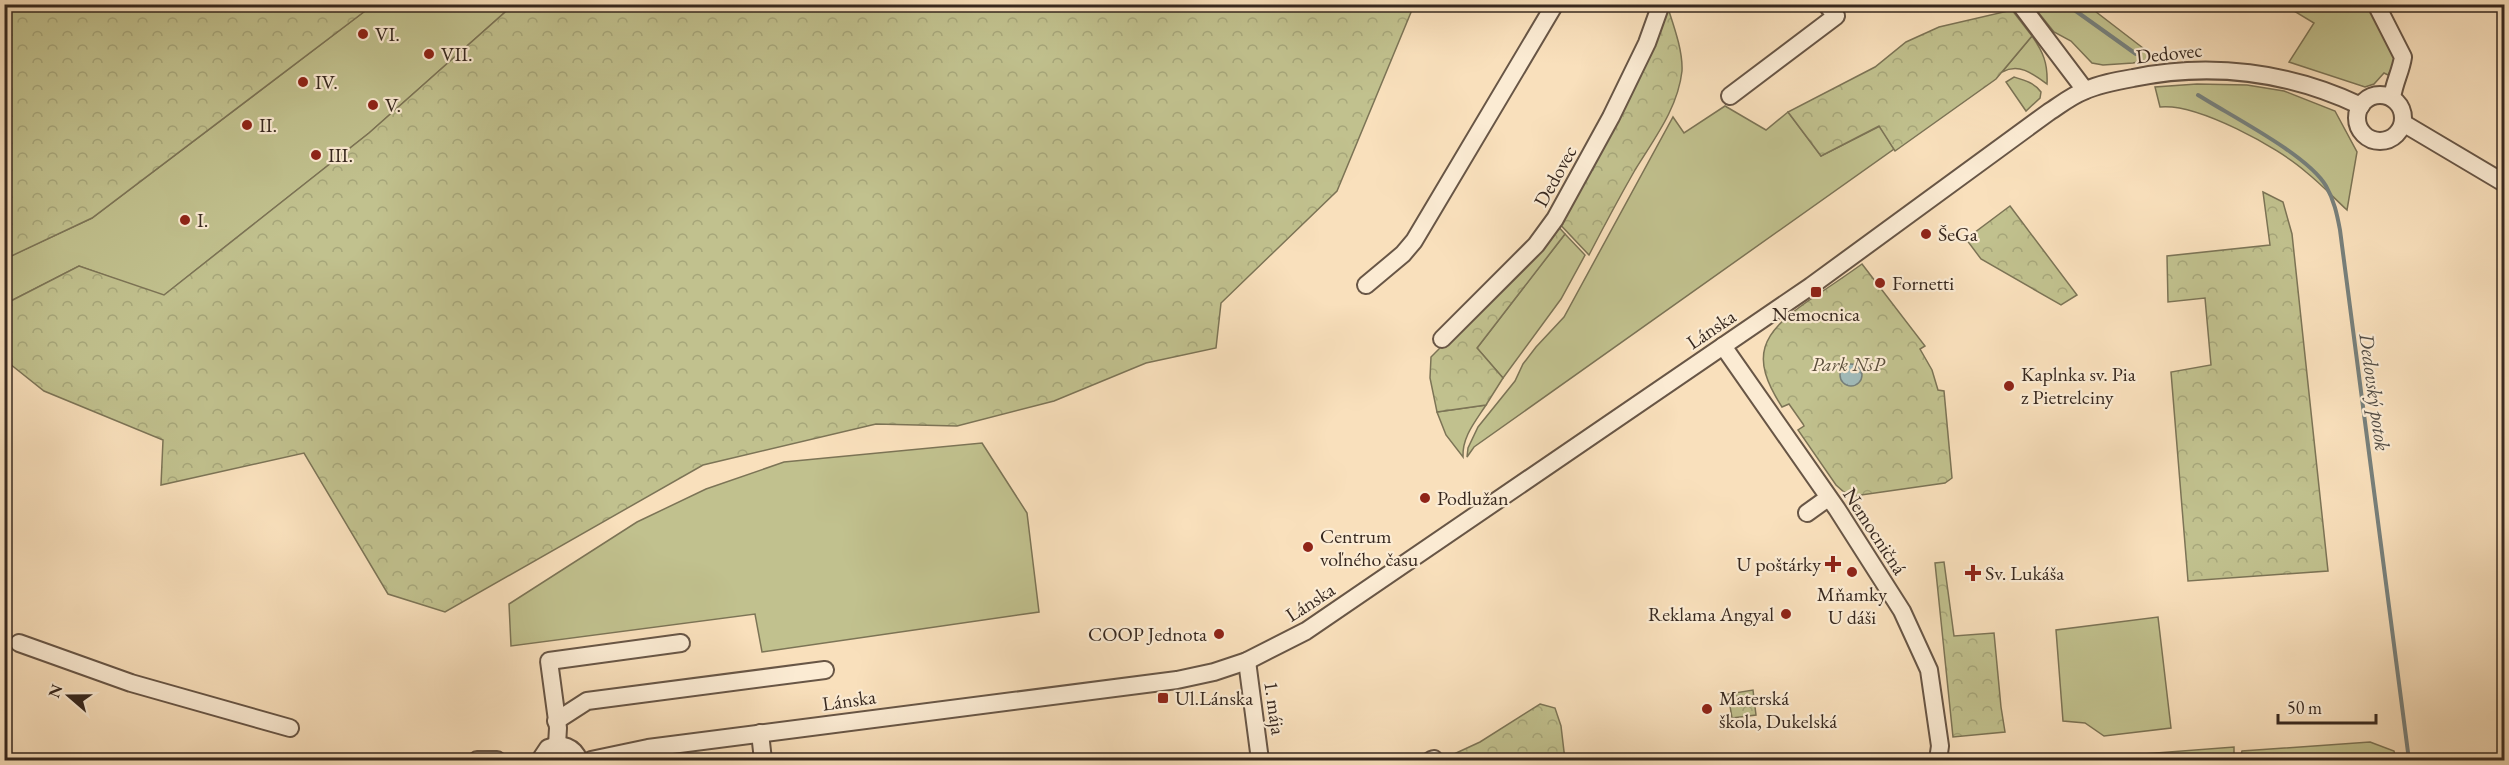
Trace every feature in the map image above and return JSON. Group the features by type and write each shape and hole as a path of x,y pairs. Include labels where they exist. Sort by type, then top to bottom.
{"street":[{"path":"1366,285 1414,242 1555,4"},
{"name":"Dedovec","path":"1442,339 1547,232 1601,135 1655,22 1660,4"},
{"path":"1730,96 1836,16 1826,4"},
{"path":"2020,4 2085,90"},
{"path":"2376,4 2403,57 2402,66 2394,83 2392,98"},
{"name":"Dedovec","path":"2085,90 2148,75 2218,70 2280,77 2323,90 2361,106"},
{"name":"Lánska","path":"591,760 648,748 1166,681 1214,672 1277,648 1326,618 1839,266 2049,112 2085,90"},
{"path":"2377,95 2392,98 2400,104 2403,123 2398,132 2390,138 2376,141 2364,134 2359,127 2357,118 2361,106 2369,97 2377,95"},
{"path":"2403,123 2505,183"},
{"name":"Nemocničná","path":"1723,346 1842,517 1902,611 1929,670 1940,746 1938,760"},
{"path":"1807,513 1828,498"},
{"path":"19,643 131,683 290,728"},
{"path":"557,745 549,661 681,643"},
{"name":"1. mája","path":"1247,661 1260,760"},
{"path":"556,722 587,701 825,670"},
{"path":"760,733 763,760"},
{"path":"540,760 546,750 557,745 572,750 579,760"}],"green space":[{"path":"5,4 373,5 92,218 5,259"},
{"path":"373,5 513,5 369,133 163,296 79,266 5,304 4,259 92,218"},
{"path":"513,5 1414,5 1337,191 1221,303 1216,348 1146,363 1054,401 957,426 876,424 703,465 445,612 388,594 304,453 161,485 163,440 44,391 5,360 5,304 79,266 164,295 369,133"},
{"path":"1667,5 1682,63 1676,98 1589,255 1555,219"},
{"path":"2037,5 2087,5 2156,58 2133,63 2103,65 2092,63 2071,41 2054,32 2034,7"},
{"path":"2284,5 2367,5 2394,52 2395,62 2388,75 2384,73 2374,84 2365,87 2289,62 2314,23"},
{"path":"2012,10 2032,36 1996,79 1895,151 1879,126 1821,156 1788,112 1875,67 1906,42 1939,27"},
{"path":"2032,36 2044,58 2047,84 2025,70 2008,69 2002,72"},
{"path":"2014,77 2032,84 2041,92 2040,98 2026,111 2006,82"},
{"path":"2197,84 2247,85 2284,91 2335,111 2357,152 2347,210 2293,162 2257,139 2215,119 2194,112 2160,107 2155,87"},
{"path":"1725,106 1766,130 1788,112 1821,156 1880,126 1894,149 1474,447 1467,457 1468,448 1478,427 1515,381 1523,364 1536,347 1564,317 1673,117 1684,133"},
{"path":"2263,192 2283,202 2292,234 2328,571 2188,581 2171,372 2211,365 2205,298 2168,302 2167,256 2270,245"},
{"path":"2010,206 2077,295 2061,305 1981,259 1966,239"},
{"path":"1556,224 1565,234 1477,348 1503,378 1486,405 1437,412 1430,378 1431,357 1550,237"},
{"path":"1565,234 1585,255 1561,299 1503,378 1477,348"},
{"name":"Park NsP","path":"1862,264 1925,346 1920,349 1932,370 1938,390 1944,391 1952,478 1945,483 1854,496 1844,492 1836,485 1798,430 1804,426 1789,404 1782,407 1766,374 1763,360 1765,347 1779,324"},
{"path":"1486,405 1467,436 1463,457 1446,435 1437,412"},
{"path":"982,443 1027,513 1039,612 762,652 755,614 511,646 509,604 637,522 706,489 784,462"},
{"path":"1944,562 1954,636 1994,633 2005,732 1953,737 1935,563"},
{"path":"2158,617 2171,728 2104,736 2085,723 2063,721 2056,630"},
{"path":"1753,690 1756,715 1732,718 1728,694"},
{"path":"1540,704 1555,708 1561,726 1565,760 1441,760 1480,742"},
{"path":"2370,742 2394,751 2396,760 2240,760 2242,751"},
{"path":"2234,747 2234,760 2064,760"}],"water":[{"path":"1851,364 1859,367 1862,375 1859,383 1851,386 1843,383 1840,375 1843,367"}],"waterway":[{"name":"Dedovský potok","path":"2066,4 2136,54"},
{"name":"Dedovský potok","path":"2198,95 2268,137 2303,162 2317,174 2326,186 2335,207 2340,230 2409,760"}],"place":[{"name":"VI.","path":"363,34"},
{"name":"VII.","path":"429,54"},
{"name":"IV.","path":"303,82"},
{"name":"V.","path":"373,105"},
{"name":"II.","path":"247,125"},
{"name":"III.","path":"316,155"},
{"name":"I.","path":"185,220"},
{"name":"ŠeGa","path":"1926,234"},
{"name":"Fornetti","path":"1880,283"},
{"name":"Nemocnica","path":"1816,292"},
{"name":"Kaplnka sv. Pia z Pietrelciny","path":"2009,386"},
{"name":"Podlužan","path":"1425,498"},
{"name":"Centrum voľného času","path":"1308,547"},
{"name":"U poštárky","path":"1833,564"},
{"name":"Mňamky U dáši","path":"1852,572"},
{"name":"Sv. Lukáša","path":"1973,573"},
{"name":"Reklama Angyal","path":"1786,614"},
{"name":"COOP Jednota","path":"1219,634"},
{"name":"Ul.Lánska","path":"1163,698"},
{"name":"Materská škola, Dukelská","path":"1707,709"}]}
